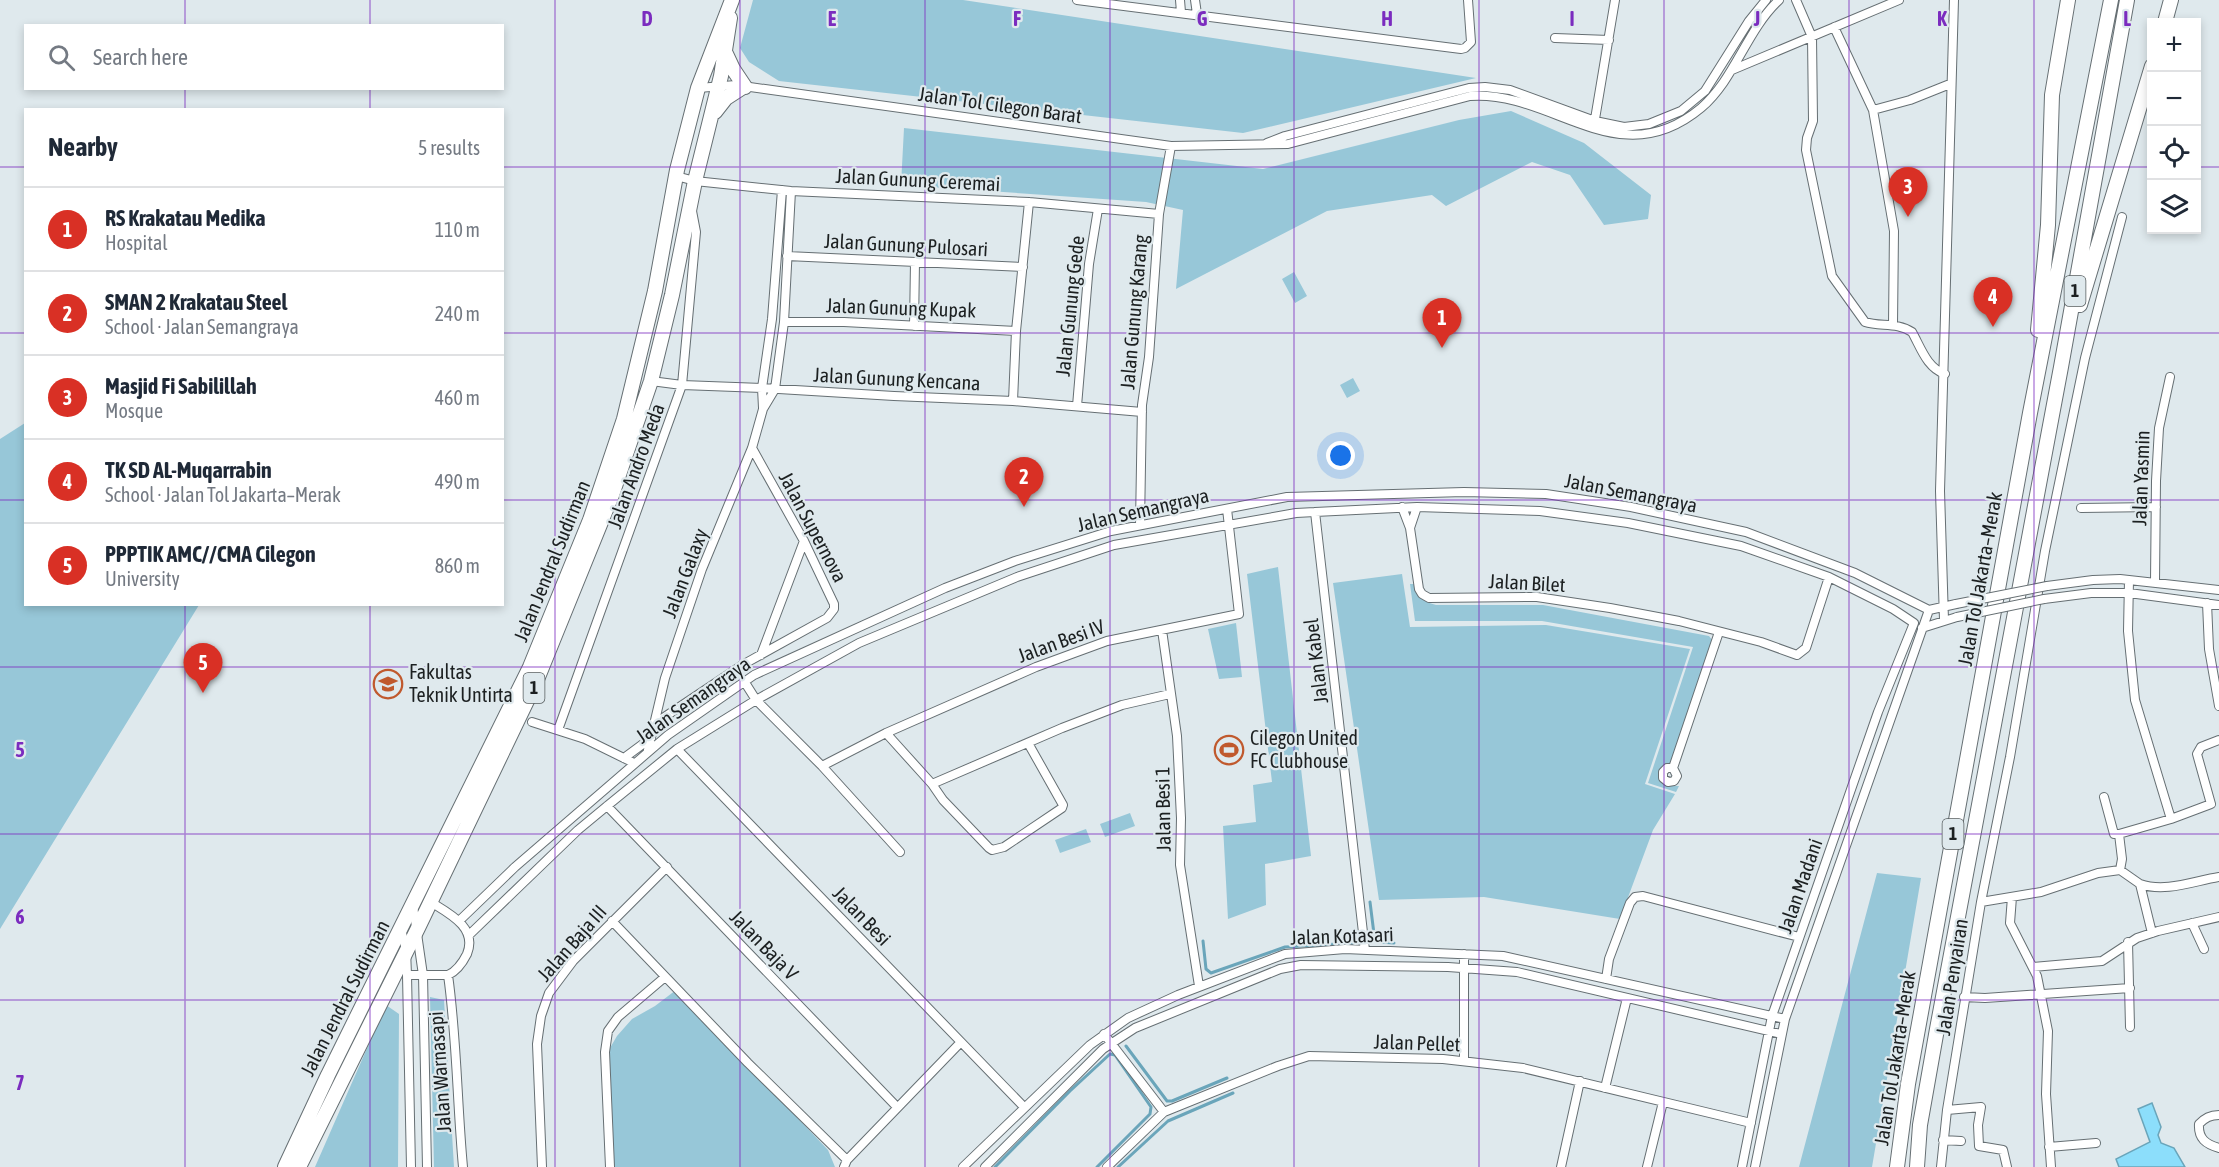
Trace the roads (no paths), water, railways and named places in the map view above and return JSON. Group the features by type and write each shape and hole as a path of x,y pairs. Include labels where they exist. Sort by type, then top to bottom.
{"highway":[{"name":"1","path":"299,1167 418,928 420,901 536,682 578,584 612,495 651,381 672,295 695,181 720,82 732,0"},
{"name":"Jalan Jendral Sudirman","path":"285,1167 332,1066 401,929 420,901 530,667 601,490 624,419 646,332 676,176 698,88 732,0"},
{"path":"2030,413 2048,225 2052,95 2068,0"},
{"name":"Jalan Tol Jakarta–Merak","path":"1897,1167 1908,1084 2030,413 2111,0"},
{"name":"Jalan Tol Jakarta–Merak","path":"1917,1167 1920,1125 1939,1017 2061,367 2127,0"},
{"path":"2166,18 2171,0"},
{"path":"711,116 741,86 726,52"},
{"path":"2061,367 2149,72"}],"street":[{"path":"1077,0 1461,49 1472,42 1468,0"},
{"path":"1180,0 1181,12"},
{"path":"1196,0 1197,15"},
{"path":"1594,125 1615,0"},
{"path":"1594,125 1649,124 1664,119 1695,101 1705,92 1749,21 1766,0"},
{"path":"1594,125 1622,135 1643,134 1676,124 1702,107 1731,70 1757,26 1779,0"},
{"path":"1796,0 1812,36 1813,121 1807,138 1806,150 1832,276 1865,322 1893,325 1912,332 1930,365 1936,371 1945,374"},
{"path":"1731,70 1899,0"},
{"path":"1944,620 1940,497 1954,0"},
{"path":"1834,27 1873,110 1894,231 1893,325"},
{"path":"1556,38 1609,40"},
{"path":"704,74 720,82 741,86"},
{"path":"698,88 720,82"},
{"path":"1873,110 1910,100 1950,84"},
{"name":"Jalan Tol Cilegon Barat","path":"741,86 1171,146 1288,144 1470,96 1484,95 1509,99 1594,125"},
{"name":"Jalan Gunung Karang","path":"1140,525 1142,412 1149,357 1159,214 1171,146"},
{"name":"Jalan Gunung Ceremai","path":"676,176 695,181 791,191 1029,202 1159,214"},
{"name":"Jalan Galaxy","path":"763,409 762,388 772,320 782,190"},
{"name":"Jalan Galaxy","path":"647,752 665,678 702,569 752,448 763,409 775,389 784,322 791,191"},
{"path":"1013,401 1016,330 1029,202"},
{"name":"Jalan Andro Meda","path":"558,730 682,386 696,232 690,204"},
{"name":"Jalan Gunung Gede","path":"1077,406 1089,264 1098,209"},
{"path":"1981,902 2010,757 2049,528 2085,358 2122,217"},
{"name":"Jalan Gunung Pulosari","path":"787,256 1023,267"},
{"path":"914,326 915,262"},
{"name":"Jalan Gunung Kupak","path":"784,322 1016,330"},
{"name":"Jalan Yasmin","path":"2155,582 2159,428 2170,377"},
{"name":"Jalan Gunung Kencana","path":"651,381 682,386 1013,401 1142,412"},
{"name":"Jalan Supernova","path":"752,448 804,541 834,604 834,609 827,618 761,655"},
{"name":"Jalan Semangraya","path":"459,921 515,867 647,752 744,681 771,666 945,588 1111,531 1287,497 1464,492 1546,494 1631,507 1746,532 1855,573 1926,608"},
{"name":"Jalan Semangraya","path":"469,935 578,830 607,806 677,749 756,700 859,643 1017,577 1114,545 1316,512 1402,507 1540,511 1628,523 1741,546 1829,578 1893,609 1922,628"},
{"name":"Jalan Bilet","path":"1402,507 1410,528 1419,589 1429,598 1537,597 1610,608 1679,621 1761,642 1791,654 1800,654 1806,648 1829,578"},
{"path":"1410,528 1417,507"},
{"path":"1628,523 1631,507"},
{"path":"2081,508 2156,507"},
{"path":"1227,509 1230,525"},
{"name":"Jalan Kabel","path":"1316,512 1365,946"},
{"name":"Jalan Besi IV","path":"822,766 886,733 1036,666 1107,641 1239,614 1230,525"},
{"path":"654,724 761,655 804,541"},
{"path":"1926,608 1944,607 2047,586 2093,580 2155,582 2219,590"},
{"path":"2129,580 2128,631 2135,700 2171,819"},
{"path":"1922,628 1957,617 2044,599 2091,593 2129,593 2219,605"},
{"path":"2207,603 2209,649 2219,706"},
{"name":"Jalan Madani","path":"1742,1167 1772,1016 1888,685 1914,623 1926,608"},
{"name":"Jalan Madani","path":"1755,1167 1785,1019 1922,628 1926,608"},
{"name":"Jalan Besi 1","path":"1162,630 1178,748 1181,818 1180,865 1199,986"},
{"path":"1673,768 1719,632"},
{"path":"744,681 756,700 822,766 900,852"},
{"path":"932,784 1122,705 1170,694"},
{"path":"532,722 585,739 634,763"},
{"path":"886,733 932,784 943,800 989,848 997,850 1064,805 1028,743"},
{"path":"624,758 651,738"},
{"path":"2104,797 2114,834 2215,806 2197,754 2201,747 2219,740"},
{"name":"Jalan Besi","path":"677,749 1024,1107"},
{"name":"Jalan Baja V","path":"607,806 897,1107"},
{"path":"2119,834 2122,859 2120,870 2140,884 2176,886 2219,876"},
{"name":"Jalan Baja III","path":"542,1167 537,1044 541,1016 549,993 559,978 612,921 667,867"},
{"name":"Jalan Penyairan","path":"1941,1167 1964,997 1981,902 2041,892 2098,873 2120,870"},
{"path":"2140,884 2152,933"},
{"path":"1606,979 1612,949 1630,903 1635,897 1643,896 1799,936"},
{"path":"2012,897 2010,922 2033,967 2042,994 2048,1036 2046,1094 2051,1167"},
{"path":"408,975 448,975 464,961 469,949 469,935 459,921 420,901"},
{"path":"2033,967 2102,961 2128,942 2152,933 2219,917"},
{"path":"612,921 845,1164 961,1042"},
{"path":"2192,923 2204,949"},
{"path":"418,928 423,975 427,1167"},
{"path":"401,929 408,975 411,1167"},
{"path":"2128,942 2130,1027"},
{"name":"Jalan Kotasari","path":"963,1167 1104,1034 1128,1018 1199,986 1285,954 1365,946 1503,956 1785,1019"},
{"path":"1464,954 1464,1060"},
{"name":"Jalan Kotasari","path":"985,1167 1096,1054 1135,1028 1287,968 1301,965 1464,968 1517,972 1781,1034"},
{"name":"Jalan Warnasapi","path":"448,975 453,1007 457,1108 463,1167"},
{"path":"610,1167 605,1052 608,1031 618,1017 665,977"},
{"path":"1964,997 1985,999 2130,988"},
{"path":"1605,1088 1627,998"},
{"path":"1104,1034 1164,1112"},
{"name":"Jalan Pellet","path":"1107,1167 1164,1112 1278,1066 1309,1056 1464,1060 1523,1068 1751,1123"},
{"path":"1561,1167 1580,1081"},
{"path":"1647,1167 1663,1102"},
{"path":"1947,1110 1985,1107 1978,1125 1979,1146 2003,1150 2007,1167"},
{"path":"2219,1114 2199,1124 2199,1131 2201,1138 2209,1145 2219,1148"},
{"path":"1943,1140 1961,1141"},
{"path":"2049,1147 2096,1143"}],"waterway":[{"path":"1370,902 1374,934 1380,942 1394,943"},
{"path":"1203,941 1206,969 1211,973 1285,947 1353,943 1358,942 1361,936"},
{"path":"1126,1046 1167,1101 1227,1078"},
{"path":"995,1167 1110,1054 1115,1055 1151,1107 1150,1114 1097,1167"},
{"path":"1118,1167 1168,1121 1233,1093"}],"place":[{"name":"Masjid Fi Sabilillah","path":"1908,217"},
{"name":"TK SD AL-Muqarrabin","path":"1993,327"},
{"name":"RS Krakatau Medika","path":"1442,348"},
{"name":"SMAN 2 Krakatau Steel","path":"1024,507"},
{"name":"Fakultas Teknik Untirta","path":"388,684"},
{"name":"PPPTIK AMC//CMA Cilegon","path":"203,693"},
{"name":"Cilegon United FC Clubhouse","path":"1229,750"}]}
